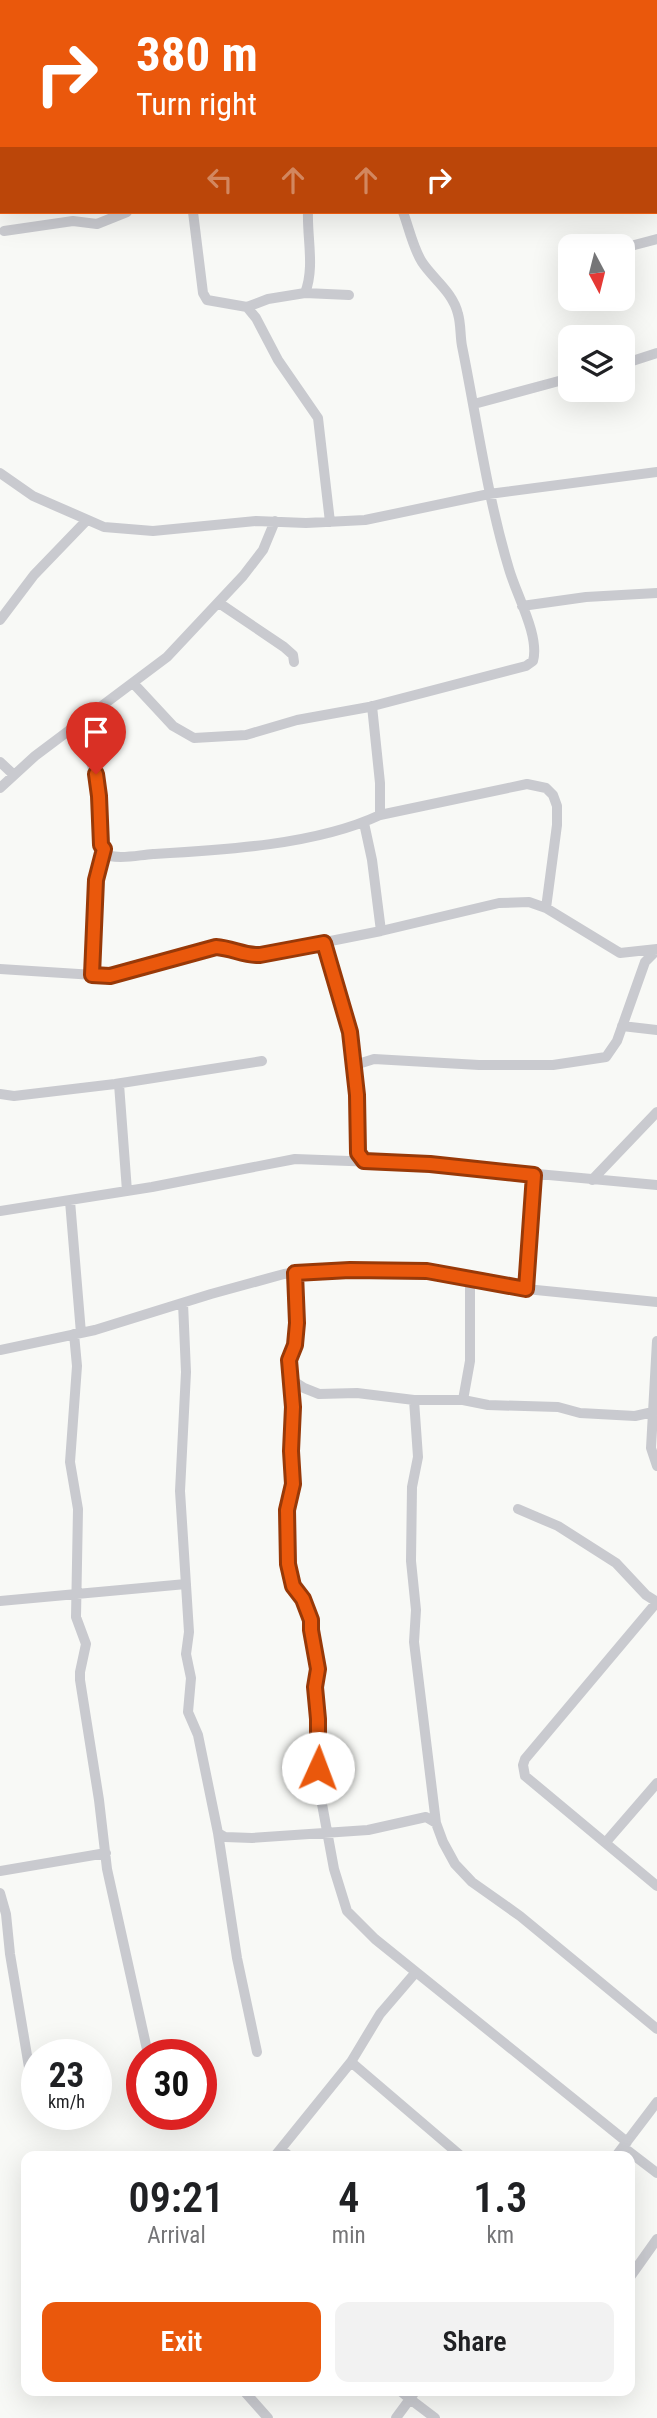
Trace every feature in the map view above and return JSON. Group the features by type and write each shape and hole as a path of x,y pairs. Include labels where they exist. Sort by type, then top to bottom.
{"street":[{"path":"191,0 197,0"},
{"path":"4,232 73,221 97,223 122,214"},
{"path":"193,214 203,293 207,300 247,307 268,299 305,293 349,295"},
{"path":"305,293 311,260 308,214"},
{"path":"134,684 173,726 194,738 246,735 297,720 372,706 530,664 534,657 534,647 502,546 489,494 458,314 443,286 422,263 405,214"},
{"path":"635,245 657,239"},
{"path":"247,307 256,318 278,360 318,418 330,522"},
{"path":"635,360 657,353"},
{"path":"474,404 558,382"},
{"path":"0,473 33,495 87,520 104,527 133,531 256,521 365,520 489,494 657,472"},
{"path":"0,620 41,568 87,520"},
{"path":"0,788 78,723 167,657 219,603 263,550 275,521"},
{"path":"522,606 586,597 657,593"},
{"path":"219,603 284,647 293,655 293,662"},
{"path":"372,706 380,783 380,815"},
{"path":"78,723 98,784 101,845 106,853 114,857 259,846 359,826 380,815 527,784 546,789 553,794 558,817 546,908"},
{"path":"0,762 13,775"},
{"path":"364,823 372,860 381,931"},
{"path":"92,975 96,880 104,849"},
{"path":"0,969 110,976 216,947 227,947 252,956 260,955 381,931 499,903 529,902 546,908 620,953 643,957 657,950"},
{"path":"324,943 350,1032 355,1065 357,1158"},
{"path":"355,1065 374,1059 486,1065 553,1065 599,1059 611,1052 622,1026 643,957"},
{"path":"622,1026 657,1030"},
{"path":"0,1094 14,1096 119,1084 262,1061"},
{"path":"119,1084 127,1191"},
{"path":"592,1180 657,1112"},
{"path":"0,1211 127,1191 281,1161 357,1158 657,1185"},
{"path":"526,1289 534,1175"},
{"path":"70,1200 77,1334 70,1462 78,1508 76,1617 86,1644 80,1681 112,1895 145,2039"},
{"path":"0,1350 77,1334 211,1294 295,1273 350,1270 427,1271 526,1289 657,1301"},
{"path":"295,1273 297,1323 295,1345 289,1360 293,1407 293,1484 287,1510 288,1564 293,1586 303,1599 311,1620 318,1669 315,1687 319,1738 315,1782 334,1870 347,1911 375,1939 622,2148 657,2102"},
{"path":"463,1400 470,1361 470,1278"},
{"path":"183,1303 186,1371 180,1491 189,1632 186,1654 191,1678 188,1712 197,1730 218,1833 237,1958 257,2052"},
{"path":"657,1341 651,1448 657,1466"},
{"path":"290,1379 319,1394 358,1393 414,1400 463,1400 488,1405 558,1407 580,1413 635,1416 653,1412"},
{"path":"414,1400 418,1457 412,1487 411,1562 416,1610 414,1642 436,1823 443,1842 455,1864 472,1882 520,1916 657,2029"},
{"path":"518,1508 558,1526 616,1563 646,1595 657,1602 525,1759 523,1765 525,1776 657,1886"},
{"path":"0,1601 186,1584"},
{"path":"606,1842 657,1783"},
{"path":"218,1833 225,1837 251,1838 368,1830 421,1817 436,1823"},
{"path":"0,1871 106,1853"},
{"path":"0,1893 6,1914 24,2039"},
{"path":"284,2151 351,2062 380,2014 416,1972"},
{"path":"351,2062 455,2151"},
{"path":"635,2157 657,2173"},
{"path":"635,2270 657,2239"},
{"path":"248,2396 266,2417"},
{"path":"396,2418 412,2396"},
{"path":"414,2396 435,2418"}],"route":[{"path":"96,774 101,845 104,849 96,880 92,975 110,976 216,947 227,947 252,956 324,943 350,1032 357,1095 358,1153 364,1161 430,1164 534,1175 526,1289 427,1271 350,1270 295,1273 297,1323 295,1345 289,1360 293,1407 293,1484 292,1498 287,1510 288,1564 293,1586 303,1599 311,1620 317,1658 315,1687 319,1738 318,1768"}]}
